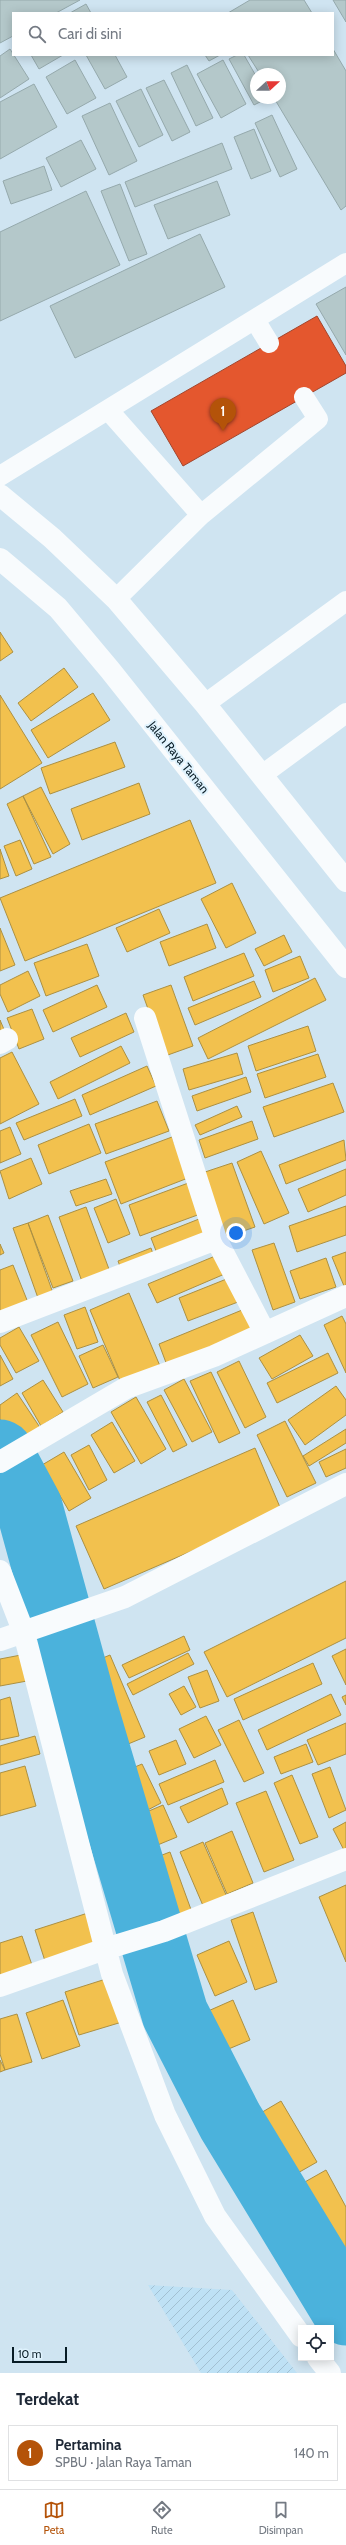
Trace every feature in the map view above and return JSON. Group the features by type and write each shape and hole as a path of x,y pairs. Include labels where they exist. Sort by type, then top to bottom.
{"main road":[{"path":"0,495 52,538 116,599 205,704 346,881"},
{"name":"Jalan Raya Taman","path":"0,559 58,608 346,967"},
{"path":"145,1018 216,1239 265,1333"},
{"path":"0,1322 109,1282 216,1239"},
{"path":"6,1459 126,1388 214,1356 346,1296"},
{"path":"0,1640 47,1626 125,1597 346,1484"},
{"path":"0,1571 24,1633 112,1974 165,2115 214,2216 298,2332"},
{"path":"0,1986 105,1949 144,1939 346,1859"},
{"path":"320,2361 330,2373"}],"lane":[{"path":"0,476 109,411 346,263"},
{"path":"255,320 269,343"},
{"path":"116,599 201,515 318,419 304,397"},
{"path":"109,411 201,515"},
{"path":"205,704 346,602"},
{"path":"262,775 346,712"}],"shaded area":[{"path":"148,2285 232,2290 297,2373 201,2373"}],"building: Hunian":[{"path":"0,632 13,652 0,661"},
{"path":"64,668 78,687 31,721 18,703"},
{"path":"93,693 110,720 48,758 31,730"},
{"path":"0,695 42,763 0,789"},
{"path":"115,742 125,767 50,794 41,768"},
{"path":"139,783 150,814 82,840 71,809"},
{"path":"41,787 70,844 53,854 23,796"},
{"path":"23,796 51,857 34,864 7,804"},
{"path":"190,820 216,883 25,961 0,898"},
{"path":"20,840 32,869 16,876 4,846"},
{"path":"0,849 9,876 0,879"},
{"path":"232,883 256,933 226,948 201,899"},
{"path":"159,909 170,933 127,952 116,928"},
{"path":"207,924 216,948 169,966 160,942"},
{"path":"0,928 15,965 0,971"},
{"path":"284,935 292,952 264,966 255,949"},
{"path":"87,944 99,976 46,996 34,963"},
{"path":"244,953 254,976 193,1001 184,977"},
{"path":"300,956 309,978 273,992 265,970"},
{"path":"28,971 40,996 8,1012 0,994 0,985"},
{"path":"315,978 326,1000 208,1059 198,1038"},
{"path":"254,981 261,997 195,1025 188,1008"},
{"path":"97,985 107,1007 53,1032 43,1010"},
{"path":"171,985 193,1046 165,1056 143,995"},
{"path":"32,1009 44,1039 19,1049 7,1018"},
{"path":"126,1013 134,1032 80,1057 71,1038"},
{"path":"0,1020 6,1034 0,1036"},
{"path":"308,1026 316,1051 256,1071 248,1046"},
{"path":"121,1046 130,1063 58,1099 50,1082"},
{"path":"12,1052 39,1104 0,1124 0,1058"},
{"path":"237,1053 243,1074 189,1090 183,1069"},
{"path":"318,1054 326,1077 265,1098 257,1074"},
{"path":"147,1066 156,1086 90,1115 82,1095"},
{"path":"246,1077 251,1092 197,1111 192,1096"},
{"path":"333,1083 344,1112 274,1137 263,1107"},
{"path":"75,1099 82,1116 24,1140 16,1123"},
{"path":"157,1101 169,1131 106,1154 95,1124"},
{"path":"237,1106 242,1117 200,1135 195,1125"},
{"path":"252,1121 258,1139 205,1158 199,1140"},
{"path":"89,1124 101,1153 49,1174 38,1145"},
{"path":"10,1127 21,1154 0,1163 0,1131"},
{"path":"172,1137 188,1178 121,1204 105,1162"},
{"path":"344,1140 346,1160 286,1184 279,1165"},
{"path":"261,1151 289,1213 264,1224 237,1162"},
{"path":"31,1158 42,1184 9,1199 0,1171"},
{"path":"232,1163 255,1227 226,1237 202,1173"},
{"path":"346,1169 346,1195 308,1212 298,1189"},
{"path":"106,1179 112,1194 76,1206 70,1191"},
{"path":"191,1182 203,1213 140,1236 129,1205"},
{"path":"116,1199 130,1234 108,1243 94,1208"},
{"path":"346,1206 346,1235 297,1252 289,1226"},
{"path":"86,1207 113,1280 85,1290 59,1217"},
{"path":"48,1215 73,1281 53,1288 28,1223"},
{"path":"199,1219 206,1237 158,1256 151,1238"},
{"path":"28,1223 53,1293 38,1298 13,1228"},
{"path":"274,1243 295,1302 273,1310 252,1250"},
{"path":"0,1244 4,1253 0,1255"},
{"path":"151,1248 155,1260 122,1272 118,1261"},
{"path":"346,1252 346,1285 344,1286 332,1257"},
{"path":"220,1254 227,1273 157,1303 148,1284"},
{"path":"326,1258 336,1287 300,1299 290,1271"},
{"path":"13,1265 29,1305 0,1316 0,1270"},
{"path":"229,1278 238,1302 188,1321 179,1298"},
{"path":"129,1293 160,1366 121,1383 90,1310"},
{"path":"85,1307 98,1342 77,1349 64,1315"},
{"path":"247,1308 257,1332 168,1368 159,1344"},
{"path":"342,1316 346,1324 346,1373 324,1325"},
{"path":"58,1322 88,1384 62,1397 31,1335"},
{"path":"19,1327 39,1361 16,1373 0,1345 0,1338"},
{"path":"300,1335 313,1356 272,1379 259,1358"},
{"path":"103,1345 118,1377 93,1388 79,1356"},
{"path":"328,1353 338,1373 277,1403 267,1383"},
{"path":"0,1355 13,1379 0,1386"},
{"path":"239,1361 266,1417 245,1428 217,1372"},
{"path":"211,1372 240,1433 219,1443 190,1381"},
{"path":"184,1379 212,1432 192,1442 164,1390"},
{"path":"43,1380 63,1412 41,1426 22,1393"},
{"path":"336,1386 346,1400 346,1415 305,1445 288,1420"},
{"path":"17,1393 43,1432 19,1448 0,1419 0,1405"},
{"path":"161,1395 187,1445 173,1452 147,1402"},
{"path":"136,1397 166,1449 141,1464 111,1412"},
{"path":"285,1421 316,1483 287,1497 257,1435"},
{"path":"112,1422 135,1461 114,1473 91,1435"},
{"path":"346,1429 346,1443 309,1466 303,1456"},
{"path":"89,1445 107,1480 89,1490 71,1455"},
{"path":"255,1448 282,1512 104,1589 76,1526"},
{"path":"346,1449 346,1468 326,1477 319,1462"},
{"path":"64,1452 91,1498 69,1511 42,1465"},
{"path":"346,1581 346,1638 227,1697 204,1652"},
{"path":"184,1636 190,1650 129,1678 122,1665"},
{"path":"346,1649 346,1685 332,1656"},
{"path":"188,1653 194,1664 133,1695 127,1684"},
{"path":"21,1655 27,1681 0,1686 0,1659"},
{"path":"110,1655 145,1737 116,1749 81,1667"},
{"path":"313,1663 322,1684 243,1720 234,1699"},
{"path":"207,1670 219,1701 200,1708 188,1677"},
{"path":"184,1686 196,1707 181,1715 169,1694"},
{"path":"331,1694 341,1715 267,1750 258,1730"},
{"path":"346,1695 346,1705 342,1697"},
{"path":"10,1697 19,1736 0,1740 0,1700"},
{"path":"206,1716 221,1745 194,1758 179,1729"},
{"path":"239,1720 264,1773 244,1782 218,1730"},
{"path":"346,1723 346,1754 318,1765 307,1740"},
{"path":"35,1736 40,1754 0,1765 0,1746"},
{"path":"176,1740 186,1764 159,1775 149,1751"},
{"path":"306,1744 313,1762 281,1774 274,1757"},
{"path":"215,1760 224,1782 168,1805 159,1784"},
{"path":"142,1764 161,1803 142,1813 123,1772"},
{"path":"25,1766 36,1806 0,1816 0,1773"},
{"path":"330,1767 346,1810 329,1818 312,1774"},
{"path":"292,1775 318,1837 300,1844 274,1783"},
{"path":"222,1788 228,1804 188,1823 180,1807"},
{"path":"266,1791 294,1860 264,1872 236,1803"},
{"path":"163,1805 177,1837 143,1851 130,1819"},
{"path":"346,1822 346,1854 333,1829"},
{"path":"232,1831 253,1883 227,1894 205,1843"},
{"path":"203,1842 227,1897 204,1908 180,1852"},
{"path":"170,1852 193,1915 173,1923 149,1860"},
{"path":"346,1885 346,1962 319,1897"},
{"path":"91,1912 101,1943 45,1961 35,1930"},
{"path":"253,1912 277,1982 255,1990 231,1920"},
{"path":"22,1936 33,1968 0,1979 0,1943"},
{"path":"229,1941 247,1982 215,1996 197,1955"},
{"path":"109,1978 122,2022 79,2035 65,1992"},
{"path":"63,2000 80,2046 42,2059 26,2013"},
{"path":"233,2000 250,2040 207,2058 190,2019"},
{"path":"17,2014 32,2062 5,2070 0,2054 0,2019"},
{"path":"0,2060 5,2070 0,2072"},
{"path":"281,2101 317,2162 296,2174 259,2114"},
{"path":"326,2170 346,2207 346,2266 341,2269 296,2187"}],"building: Toko":[{"path":"317,316 346,366 346,373 183,466 151,411"}],"building: Lainnya":[{"path":"0,0 80,0 58,12 12,12 12,37 0,43"},
{"path":"250,0 304,0 311,12 230,12"},
{"path":"333,0 346,0 346,22"},
{"path":"86,4 90,12 72,12"},
{"path":"10,49 12,56 14,56 29,79 0,98 0,56"},
{"path":"334,51 346,71 346,206 341,210 278,104 286,104 286,68 256,68 249,56 334,56"},
{"path":"32,56 61,56 39,69"},
{"path":"87,56 116,56 127,77 105,89"},
{"path":"206,56 218,56 209,61"},
{"path":"235,56 245,56 251,68 250,68 250,98 229,59"},
{"path":"75,60 96,98 67,114 46,77"},
{"path":"223,60 246,104 221,118 197,74"},
{"path":"187,65 213,118 196,126 171,73"},
{"path":"164,80 190,132 172,141 146,88"},
{"path":"34,84 57,127 0,159 0,102"},
{"path":"141,89 163,135 139,147 116,101"},
{"path":"110,103 137,161 109,175 82,116"},
{"path":"272,115 297,169 280,177 255,123"},
{"path":"254,129 271,171 251,179 234,137"},
{"path":"81,140 96,169 61,187 46,158"},
{"path":"222,143 232,169 135,207 125,182"},
{"path":"44,166 52,190 11,204 3,181"},
{"path":"217,181 230,215 168,239 154,205"},
{"path":"120,184 147,254 129,261 101,191"},
{"path":"86,191 120,265 0,321 0,232"},
{"path":"200,234 225,287 75,358 50,306"},
{"path":"346,287 346,355 316,304"}],"waterway":[{"path":"0,1453 29,1507 84,1708 175,2014 230,2121 346,2312"}],"place":[{"name":"Pertamina","path":"223,431"}]}
